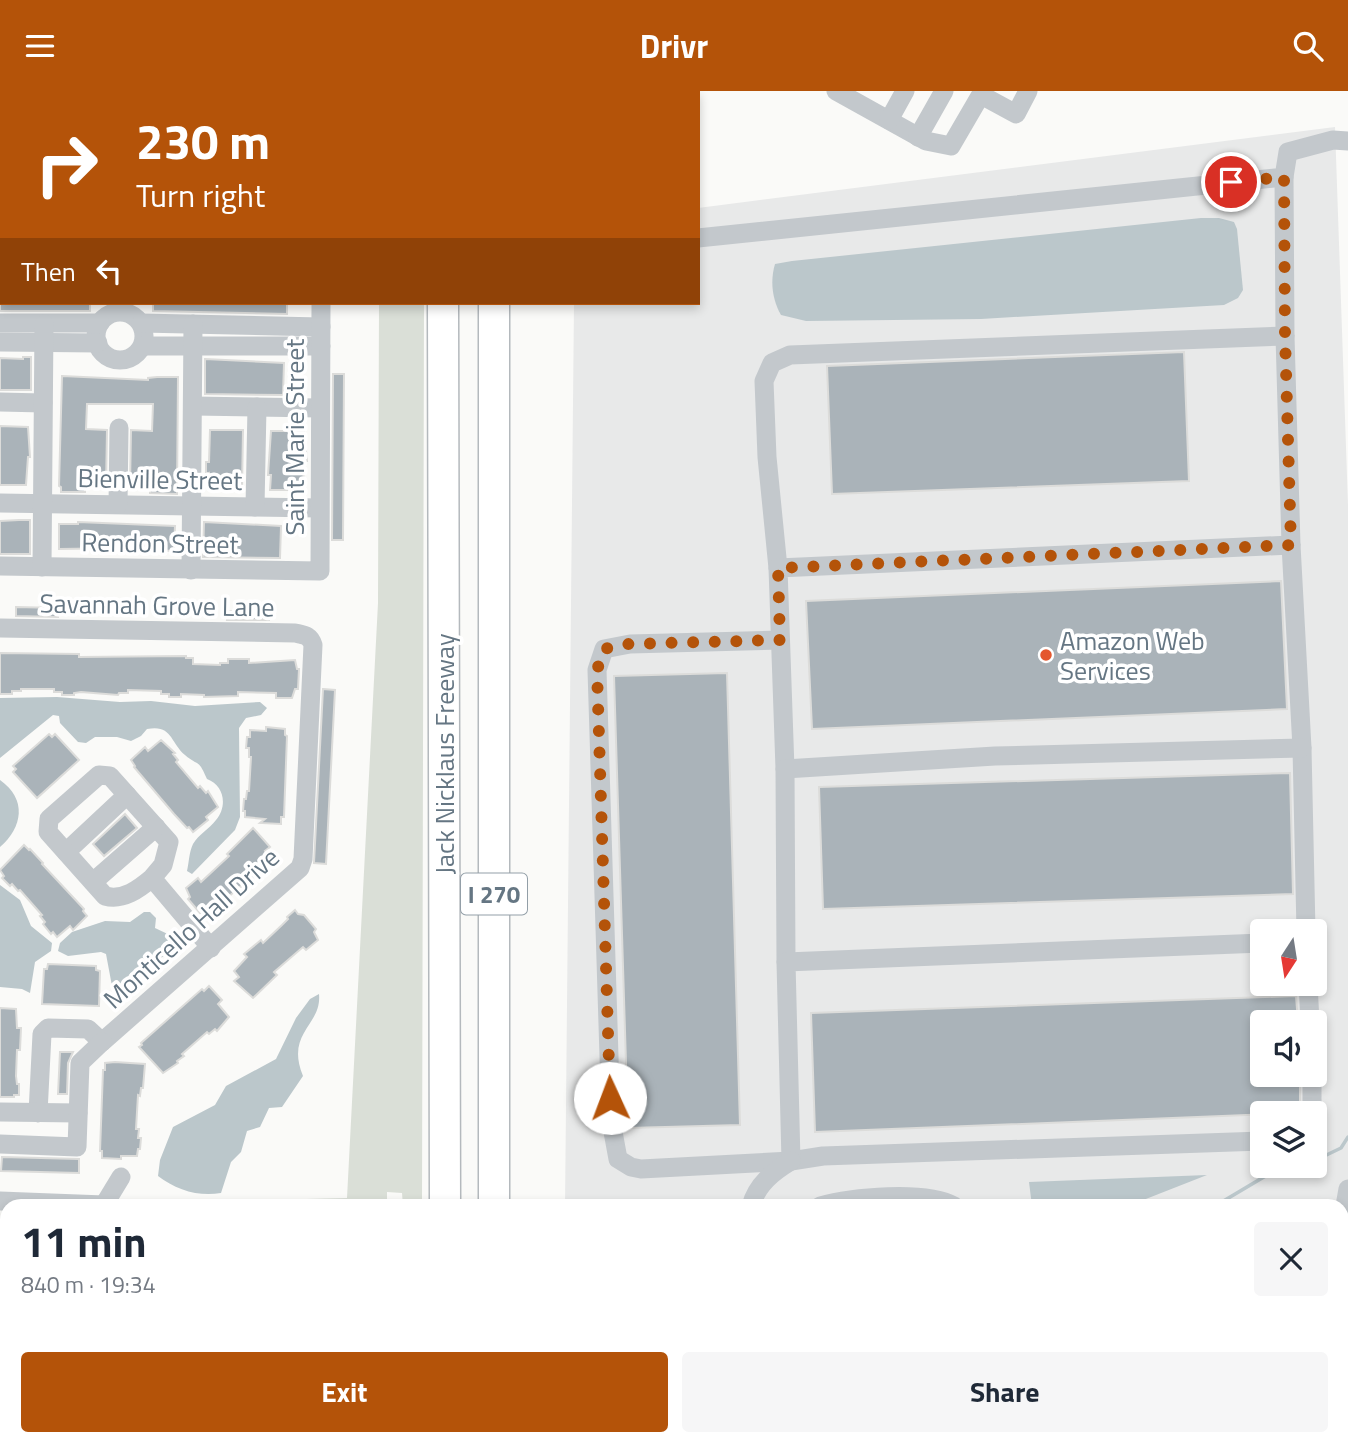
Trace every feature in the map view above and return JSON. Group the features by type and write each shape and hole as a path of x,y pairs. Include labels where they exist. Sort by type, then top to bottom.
{"highway":[{"name":"Jack Nicklaus Freeway","path":"443,305 445,1199"},
{"name":"Jack Nicklaus Freeway","path":"494,305 494,1199"}],"street":[{"path":"836,91 862,97 888,120 926,141 951,146 982,93 1016,114 1028,91"},
{"path":"888,120 905,91"},
{"path":"918,137 944,91"},
{"path":"1306,919 1302,748 1291,545 1284,177 1288,152 1333,140 1348,141"},
{"path":"700,238 1284,177"},
{"name":"Saint Marie Street","path":"320,571 321,305"},
{"path":"0,342 121,313 194,324 321,327"},
{"path":"121,313 144,331 142,346 131,358 122,360 104,354 98,343 97,331 121,313"},
{"path":"0,323 98,343"},
{"path":"191,570 194,324"},
{"path":"42,567 44,333"},
{"path":"791,1161 785,768 778,568 767,457 764,381 772,363 790,355 1285,335"},
{"path":"142,346 321,347"},
{"path":"0,402 43,403"},
{"path":"194,406 320,408"},
{"path":"255,507 257,407"},
{"path":"118,504 119,428"},
{"name":"Bienville Street","path":"0,503 319,507"},
{"path":"778,568 1291,545"},
{"name":"Rendon Street","path":"0,566 320,571"},
{"name":"Savannah Grove Lane","path":"0,628 295,633 311,639"},
{"name":"Monticello Hall Drive","path":"0,1144 77,1147 80,1063 300,868 303,859 313,645 311,639"},
{"path":"780,640 629,644 604,649 597,670 611,1121 618,1159 631,1167 641,1169 791,1161 823,1156 1250,1141"},
{"path":"785,768 995,756 1302,748"},
{"path":"99,775 110,776 156,827 169,842 163,865 139,889 111,898 105,896 48,832 49,819 99,775"},
{"path":"66,852 127,795"},
{"path":"93,882 156,827"},
{"path":"152,878 211,948"},
{"path":"786,962 1250,943"},
{"name":"Monticello Hall Drive","path":"38,1113 41,1034 48,1028 88,1029 102,1042"},
{"path":"0,1112 78,1113"},
{"path":"754,1199 761,1185 772,1173 791,1161"},
{"path":"108,1199 121,1177"},
{"path":"849,1199 927,1196 940,1199"}],"shaded area":[{"path":"1335,127 1348,505 1348,1199 565,1199 574,305 700,305 700,208"},
{"path":"1219,218 1234,222 1237,229 1243,290 1238,298 1224,305 981,319 806,321 781,315 774,296 775,264"},
{"path":"379,305 424,305 422,1199 402,1199 402,1193 387,1192 387,1199 308,1199 347,1198 378,603"},
{"path":"57,697 120,702 151,701 195,706 260,702 267,708 261,715 246,718 239,728 240,817 235,830 192,874 187,871 193,844 220,814 223,802 217,786 207,779 200,765 185,755 166,732 155,728 147,729 131,741 117,737 95,737 86,743 78,742 60,723 59,716 53,715 0,758 0,698"},
{"path":"0,780 15,796 19,813 13,831 0,847"},
{"path":"0,885 20,900 31,926 52,943 51,951 35,962 30,993 22,989 0,987"},
{"path":"144,912 150,912 156,918 155,928 174,937 177,946 153,964 131,973 118,987 112,986 106,954 101,952 68,956 58,951 60,943 72,932 105,921 130,922"},
{"path":"319,994 315,1014 298,1049 303,1076 282,1107 269,1108 260,1127 247,1131 241,1152 231,1162 221,1193 188,1191 158,1176 160,1160 173,1127 215,1105 226,1086 276,1059 296,1018 310,999"},
{"path":"1207,1175 1146,1199 1031,1199 1029,1182"}],"building":[{"path":"0,305 90,305 90,311 0,311"},
{"path":"153,305 287,305 287,314 153,311"},
{"path":"1184,352 1189,481 832,494 827,366"},
{"path":"31,357 31,390 0,390 0,358"},
{"path":"205,359 284,363 283,395 205,394"},
{"path":"333,374 344,374 343,540 332,540"},
{"path":"62,376 148,380 178,377 177,494 150,493 150,486 130,486 131,430 152,431 153,404 87,404 86,429 107,430 106,486 85,485 85,492 61,492"},
{"path":"0,426 28,427 30,457 26,485 0,485"},
{"path":"210,430 243,430 242,489 209,488 206,462 209,462"},
{"path":"271,431 304,431 307,461 304,461 303,490 270,490 271,475 268,475"},
{"path":"30,520 30,554 0,554 0,521"},
{"path":"78,522 175,526 174,551 127,548 59,549 59,524"},
{"path":"204,522 281,526 280,558 203,557"},
{"name":"Amazon Web Services","path":"1281,581 1287,709 812,729 806,601"},
{"path":"16,607 58,608 58,617 16,616"},
{"path":"228,611 270,612 269,620 227,620"},
{"path":"0,653 79,654 79,657 186,656 193,658 193,664 220,665 228,663 228,659 249,659 249,663 295,660 299,669 298,689 295,689 292,698 276,698 276,693 238,692 238,696 204,697 181,694 181,697 169,697 169,694 161,694 161,691 128,690 128,693 118,695 81,692 62,695 62,692 54,692 54,689 21,689 12,691 12,694 0,694"},
{"path":"727,673 740,1125 628,1128 614,676"},
{"path":"323,689 335,690 326,864 314,863"},
{"path":"266,727 285,729 287,736 284,817 281,817 281,824 260,823 265,819 245,817 243,811 244,799 249,791 251,757 249,748 246,748 247,737 250,737 250,730 266,731"},
{"path":"49,734 52,737 55,734 79,760 37,798 13,772 16,769 13,766"},
{"path":"161,740 175,753 173,754 178,760 176,762 198,788 200,786 206,793 208,791 218,807 206,817 208,820 193,832 174,814 131,760 145,747 148,751"},
{"path":"1290,773 1293,894 823,909 819,787"},
{"path":"125,814 137,828 104,856 93,844"},
{"path":"253,828 270,847 265,851 270,857 257,871 260,874 221,903 209,918 200,913 188,899 190,897 186,888 198,878 201,882 229,856 227,854"},
{"path":"24,845 84,909 87,916 73,930 70,926 57,937 53,932 51,934 43,924 45,922 40,916 42,915 20,890 12,884 10,886 2,878 4,876 0,870"},
{"path":"295,910 304,915 316,929 314,932 318,940 306,950 303,947 274,972 277,975 253,998 234,981 239,977 234,971 247,957 244,954 261,940 263,943"},
{"path":"48,964 96,966 96,970 100,971 99,1006 42,1004 44,969 47,969"},
{"path":"209,986 222,1000 218,1004 229,1017 217,1031 215,1029 209,1034 207,1032 182,1054 184,1056 178,1063 163,1073 139,1047 141,1043 202,989 204,991"},
{"path":"1296,996 1297,1010 1250,1010 1250,1087 1300,1087 1300,1101 1250,1101 1250,1115 815,1132 811,1013"},
{"path":"0,1008 16,1009 17,1028 21,1028 16,1076 19,1095 14,1097 0,1097"},
{"path":"60,1052 73,1052 68,1063 67,1094 58,1094"},
{"path":"105,1063 145,1064 143,1088 140,1096 138,1095 136,1129 139,1129 138,1138 141,1138 140,1149 137,1156 121,1156 121,1159 102,1158 100,1151 103,1070"},
{"path":"2,1157 79,1159 79,1173 1,1171"}],"waterway":[{"path":"1327,1155 1341,1148 1348,1137"},
{"path":"1227,1199 1262,1178"}],"place":[{"name":"Amazon Web Services","path":"1046,655"}],"route":[{"path":"610,1098 597,670 604,649 629,644 780,640 778,568 1291,545 1284,177 1231,182"}]}
